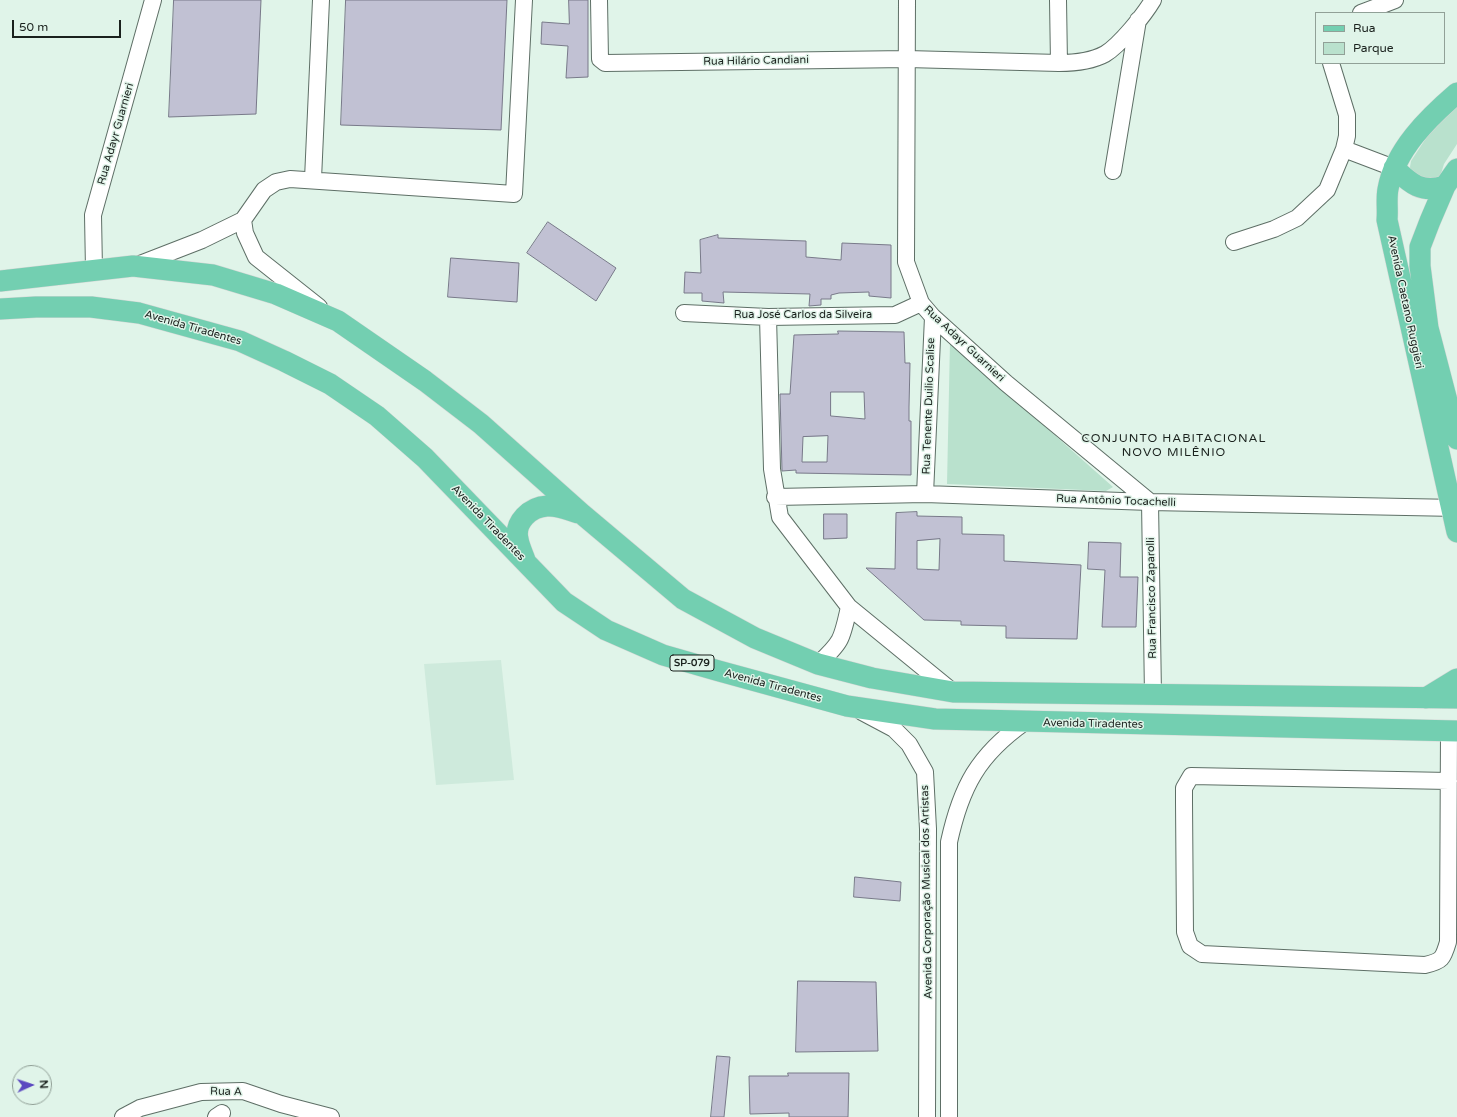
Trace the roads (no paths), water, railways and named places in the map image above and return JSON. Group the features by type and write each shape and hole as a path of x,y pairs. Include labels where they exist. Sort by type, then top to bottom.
{"main road":[{"name":"Avenida Caetano Ruggieri","path":"1457,93 1429,118 1394,168 1388,190 1387,220 1454,508 1457,532"},
{"path":"1394,168 1414,185 1434,189 1445,186"},
{"name":"Avenida Caetano Ruggieri","path":"1457,168 1445,186 1420,247 1420,266 1428,328 1454,413 1457,439"},
{"path":"0,281 133,266 186,271 236,281 276,294 338,321 425,381 481,424 582,514 683,599 755,638 818,664 872,678 953,692 1457,698"},
{"name":"Avenida Tiradentes","path":"0,310 36,307 91,307 139,313 240,341 330,384 377,416 425,458 564,602 606,630 663,655 847,706 935,719 1453,731"},
{"path":"526,562 518,539 518,525 526,515 546,506 559,506 582,514"},
{"path":"1426,698 1457,679"}],"street":[{"name":"Rua Adayr Guarnieri","path":"94,270 93,215 152,0"},
{"path":"313,179 321,0"},
{"path":"133,266 202,240 243,220 264,190 276,182 290,179 313,179 514,194 524,0"},
{"name":"Rua Hilário Candiani","path":"599,0 600,59 605,63 907,59 1077,63 1105,54 1128,32 1153,0"},
{"name":"Rua Adayr Guarnieri","path":"907,0 906,262 921,303 933,317 1006,383 1150,502"},
{"path":"1058,0 1059,63"},
{"path":"1364,12 1395,0"},
{"path":"1113,171 1138,19"},
{"path":"1234,242 1274,229 1297,218 1327,190 1344,148 1347,136 1347,115 1331,64"},
{"path":"1344,148 1394,168"},
{"path":"243,220 245,233 256,257 338,321"},
{"name":"Rua José Carlos da Silveira","path":"684,313 768,317 895,315 921,303"},
{"path":"768,317 772,469 775,496 780,517 850,607 953,692"},
{"name":"Rua Tenente Duilio Scalise","path":"925,494 933,317"},
{"name":"Rua Antônio Tocachelli","path":"775,496 925,494 1150,502 1454,508"},
{"name":"Rua Francisco Zaparolli","path":"1150,502 1153,695"},
{"path":"818,664 837,646 843,635 850,607"},
{"name":"Avenida Corporação Musical dos Artistas","path":"847,706 894,729 909,744 925,772 928,829 927,1117"},
{"name":"Avenida Corporação Musical dos Artistas","path":"949,1117 949,842 960,801 978,764 1006,735 1025,722"},
{"path":"1450,781 1191,776 1184,788 1185,932 1190,946 1202,954 1425,965 1439,961 1444,954 1448,942 1450,781 1453,731"},
{"path":"928,829 952,829"},
{"name":"Rua A","path":"123,1117 140,1108 201,1092 243,1091 281,1104 331,1117"}],"district":[{"name":"CONJUNTO HABITACIONAL NOVO MILÊNIO","path":"1174,446"}]}
